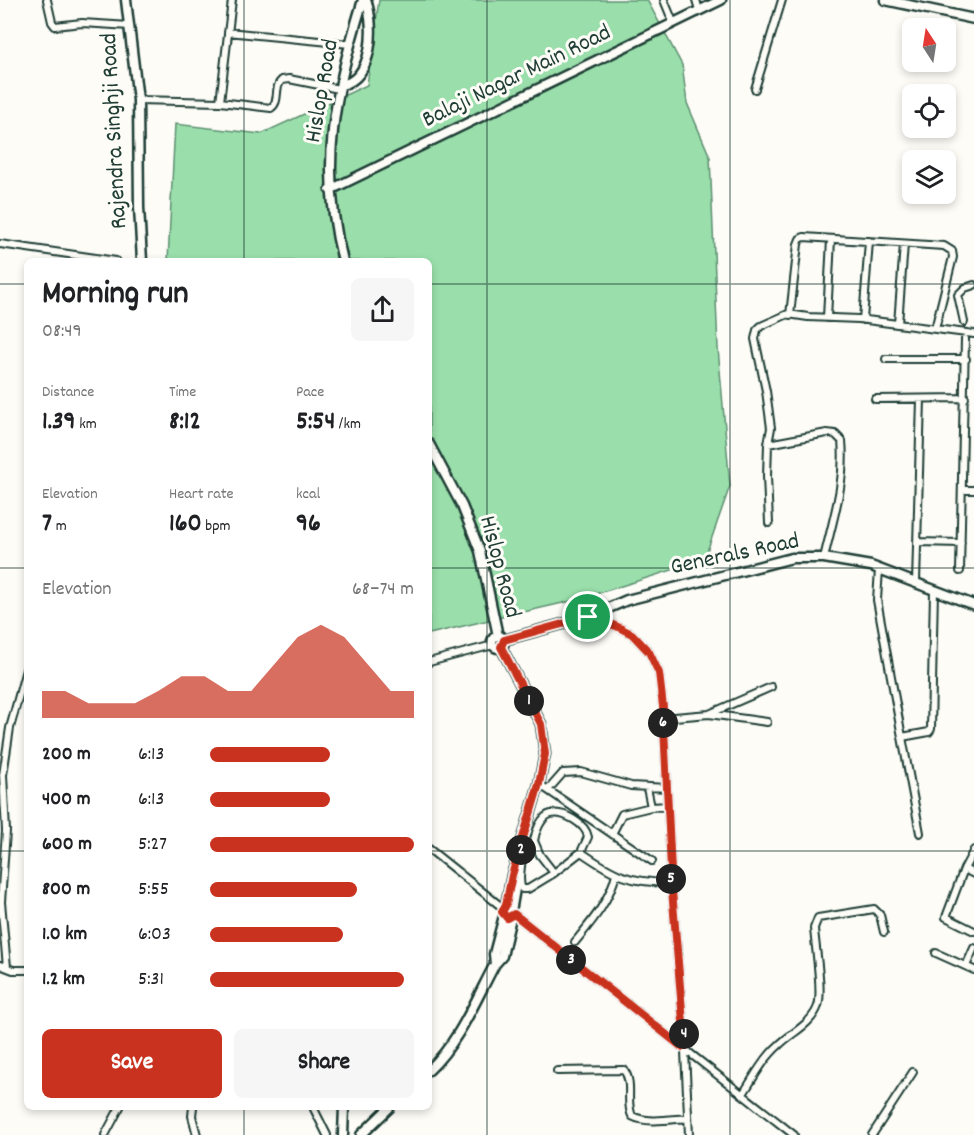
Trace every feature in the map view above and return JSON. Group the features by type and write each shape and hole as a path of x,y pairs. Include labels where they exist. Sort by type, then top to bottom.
{"street":[{"path":"47,0 55,26 82,23 130,26"},
{"name":"Rajendra Singhji Road","path":"126,0 138,100 142,258"},
{"path":"220,102 232,0"},
{"path":"138,100 220,102 271,108 276,102 278,84 282,80 340,87 350,83 356,78 368,54 372,25 365,0"},
{"name":"Hislop Road","path":"343,258 335,231 330,190 333,116 350,44 365,0"},
{"path":"664,0 673,22"},
{"path":"696,0 699,10"},
{"name":"Balaji Nagar Main Road","path":"330,190 721,0"},
{"path":"755,89 782,0"},
{"path":"888,0 974,19"},
{"path":"228,32 350,44"},
{"path":"790,315 800,239 804,237 944,246 952,251 953,256 935,329"},
{"path":"827,318 831,238"},
{"path":"863,320 869,242"},
{"path":"0,244 96,258"},
{"path":"898,324 904,244"},
{"path":"964,322 958,295 964,288 974,285"},
{"path":"769,523 766,477 771,428 755,335 760,326 790,315 863,320 974,334"},
{"path":"960,571 965,339"},
{"path":"886,359 966,359"},
{"path":"875,399 965,398"},
{"path":"916,583 921,399"},
{"path":"768,444 827,433 835,434 842,441 843,465 840,490 824,558"},
{"name":"Hislop Road","path":"432,450 462,506 480,551 499,642 541,724 545,754 539,784 512,875 502,956 495,964 441,1059 432,1067"},
{"path":"962,490 974,490"},
{"path":"918,542 961,543"},
{"name":"Generals Road","path":"499,642 588,617 627,600 792,558 824,558 879,569 974,605"},
{"path":"879,569 877,600 920,833"},
{"path":"902,737 929,732 931,729 934,591"},
{"path":"588,617 625,629 632,634 649,652 659,673 689,1135"},
{"path":"432,661 499,642"},
{"path":"24,677 10,728 3,776 6,831 1,902 4,966 13,970 24,970"},
{"path":"709,714 771,687"},
{"path":"663,718 709,714 767,722"},
{"path":"548,790 563,772 576,771 647,788 667,788"},
{"path":"539,784 652,861"},
{"path":"647,788 651,807"},
{"path":"612,834 617,819 622,814 651,807 668,806"},
{"path":"520,850 523,860 520,883 522,889 528,889 554,873 581,852 588,837 586,829 576,821 553,814 547,816 537,831 534,841 540,855 554,873"},
{"path":"974,850 964,869 946,917 974,932"},
{"path":"432,851 794,1135"},
{"path":"581,852 616,874 642,882 672,883"},
{"path":"964,869 974,874"},
{"path":"575,942 610,894 616,874"},
{"path":"743,1094 778,1045 802,1026 817,1008 819,995 814,928 818,918 874,909 880,915 884,932"},
{"path":"966,966 974,948"},
{"path":"936,953 974,970"},
{"path":"557,1071 624,1070 629,1080 628,1103 632,1116 648,1120 688,1118"},
{"path":"872,1135 913,1072"},
{"path":"105,1135 118,1110"},
{"path":"193,1110 197,1135"},
{"path":"314,1110 327,1135"},
{"path":"343,1135 344,1110"},
{"path":"361,1135 387,1110"}],"green space":[{"path":"379,0 647,0 682,65 687,103 710,157 718,348 730,486 704,560 580,599 432,633 432,258 168,258 175,124 261,134 367,85"}],"route":[{"path":"588,617 625,629 632,634 649,652 659,673 663,707 672,890 685,1046 682,1047 514,914 507,918 502,912 506,905 512,875 539,784 545,754 541,724 501,647 504,640 588,617"}]}
